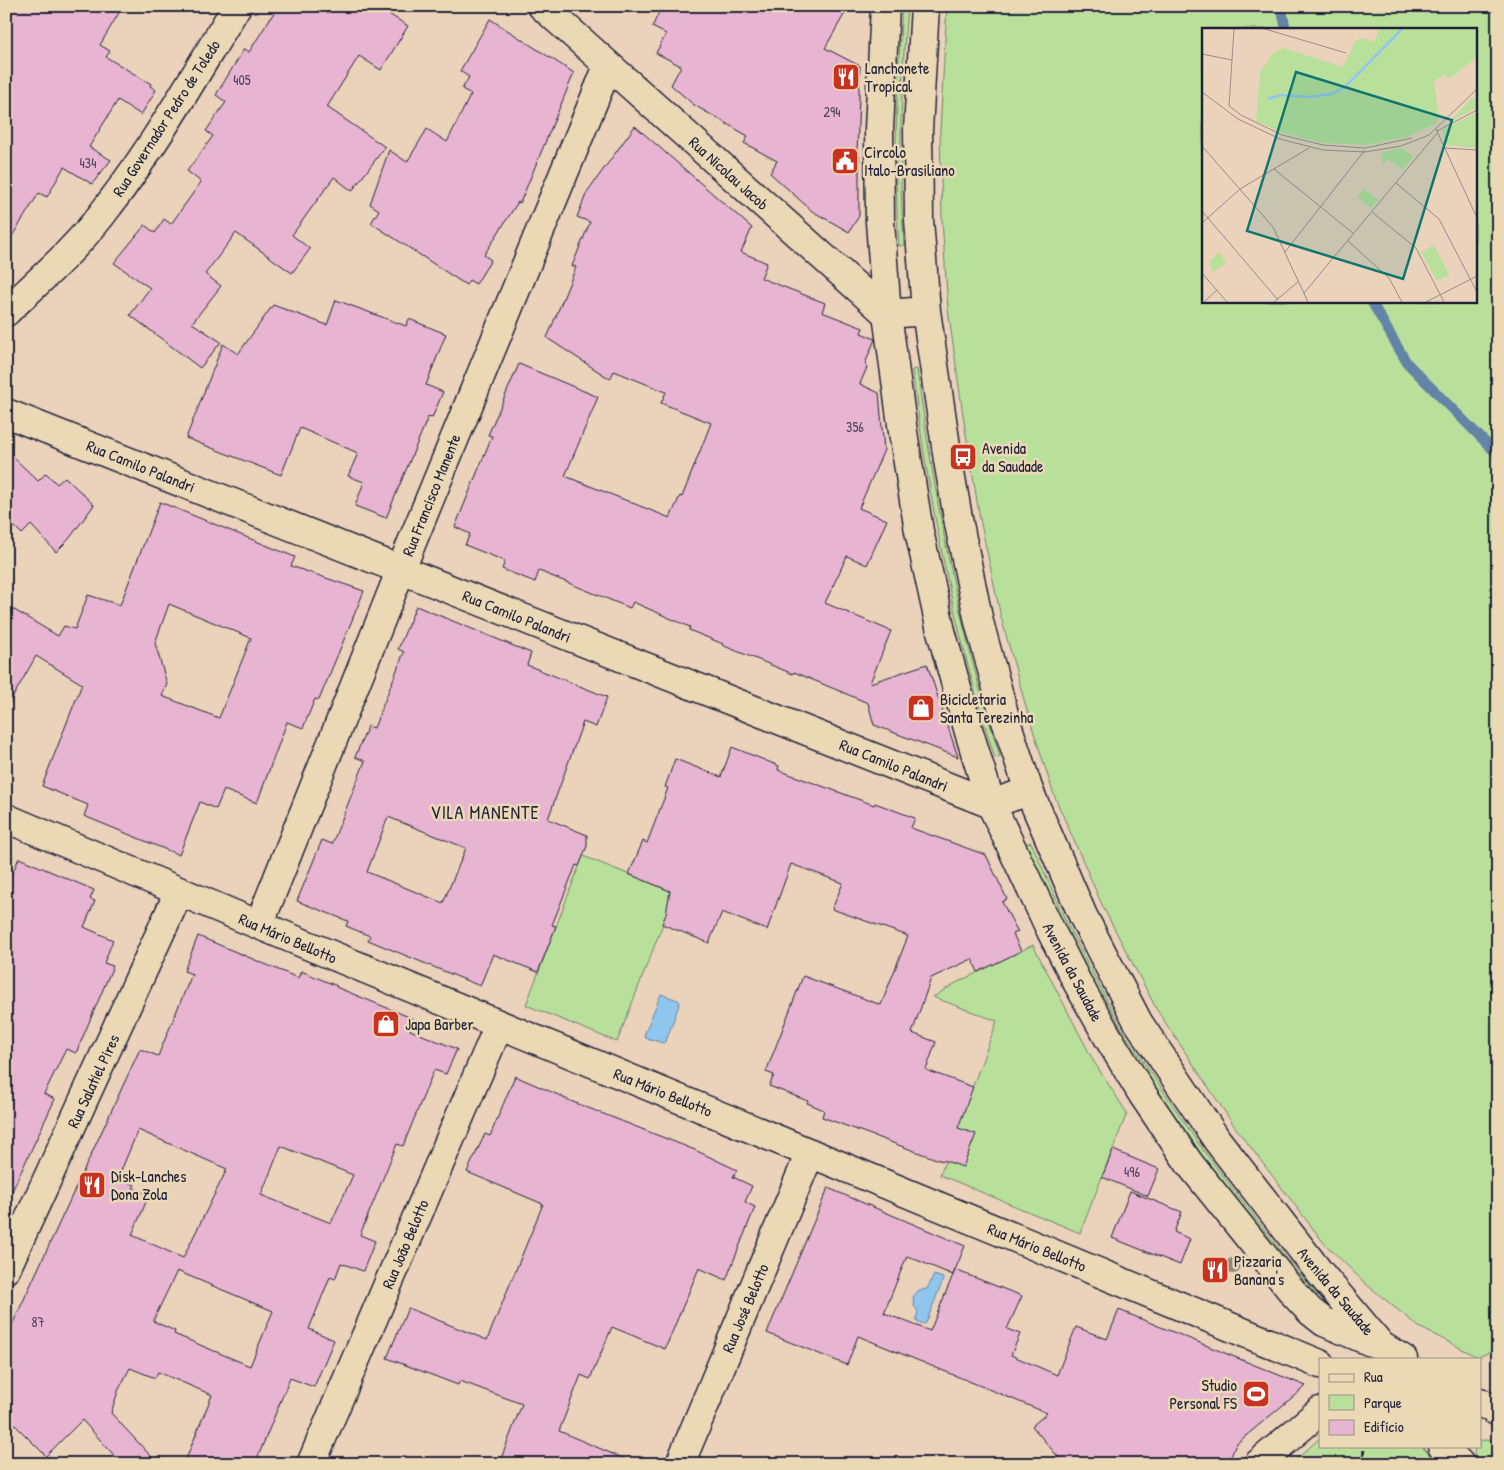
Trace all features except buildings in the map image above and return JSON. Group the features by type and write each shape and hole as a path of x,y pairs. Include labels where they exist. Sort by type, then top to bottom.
{"street":[{"name":"Rua Governador Pedro de Toledo","path":"6,312 76,244 109,206 156,139 237,6"},
{"name":"Rua Nicolau Jacob","path":"542,6 887,314"},
{"name":"Avenida da Saudade","path":"885,6 879,129 880,222 887,314 919,531 941,631 991,804 1078,984 1143,1095 1189,1163 1310,1311 1324,1322 1389,1354"},
{"name":"Avenida da Saudade","path":"925,6 918,140 919,220 926,311 943,434 976,604 1006,721 1029,791 1082,916 1138,1022 1216,1140 1320,1272 1389,1354"},
{"name":"Rua Francisco Manente","path":"259,926 401,570 608,66"},
{"path":"887,314 926,311"},
{"name":"Rua Camilo Palandri","path":"6,413 991,804"},
{"path":"991,804 1029,791"},
{"name":"Rua Mário Bellotto","path":"6,818 259,926 1319,1364"},
{"name":"Rua Salatiel Pires","path":"6,1269 179,892"},
{"name":"Rua João Belotto","path":"310,1464 499,1025"},
{"name":"Rua José Belotto","path":"680,1464 810,1153"},
{"path":"1482,1403 1498,1412"},
{"path":"1258,1464 1319,1412"},
{"path":"1444,1448 1460,1464"}],"path":[{"path":"1363,1464 1364,1448"}],"green space":[{"path":"902,6 907,6 901,126 904,245 899,246 896,156"},
{"path":"947,6 1498,6 1498,1349 1478,1357 1419,1327 1366,1284 1324,1243 1235,1127 1157,1010 1103,907 1054,795 1028,714 1001,617 980,519 964,422 948,309 942,219 940,130"},
{"path":"917,369 940,516 972,661 1000,756 995,758 980,710 955,614 935,517 912,370"},
{"path":"1031,842 1067,924 1123,1031 1203,1150 1294,1268 1318,1295 1314,1298 1199,1153 1119,1033 1063,926 1026,844"},
{"path":"583,856 675,893 617,1042 526,1005"},
{"path":"1033,945 1094,1062 1127,1113 1080,1233 940,1175 997,1021 933,997 954,984"},
{"path":"1319,1439 1319,1448 1423,1448 1438,1464 1291,1464"},
{"path":"1482,1441 1493,1441 1498,1444 1498,1464 1481,1464 1476,1458 1474,1451 1475,1448 1482,1448"}],"water":[{"path":"661,994 680,1002 666,1041 663,1043 647,1038 644,1035"},
{"path":"934,1275 943,1278 943,1280 924,1324 916,1321 918,1311 914,1306 913,1297 919,1290 927,1289"}],"waterway":[{"path":"1281,6 1286,28"},
{"path":"1372,302 1407,363 1498,455"}],"place":[{"name":"Lanchonete Tropical","path":"846,77"},
{"name":"Circolo Italo-Brasiliano","path":"845,161"},
{"name":"Avenida da Saudade","path":"963,457"},
{"name":"Bicicletaria Santa Terezinha","path":"921,708"},
{"name":"Japa Barber","path":"386,1024"},
{"name":"Disk-Lanches Dona Zola","path":"92,1185"},
{"name":"Pizzaria Banana's","path":"1215,1270"},
{"name":"Studio Personal FS","path":"1256,1394"}],"district":[{"name":"VILA MANENTE","path":"485,812"}]}
